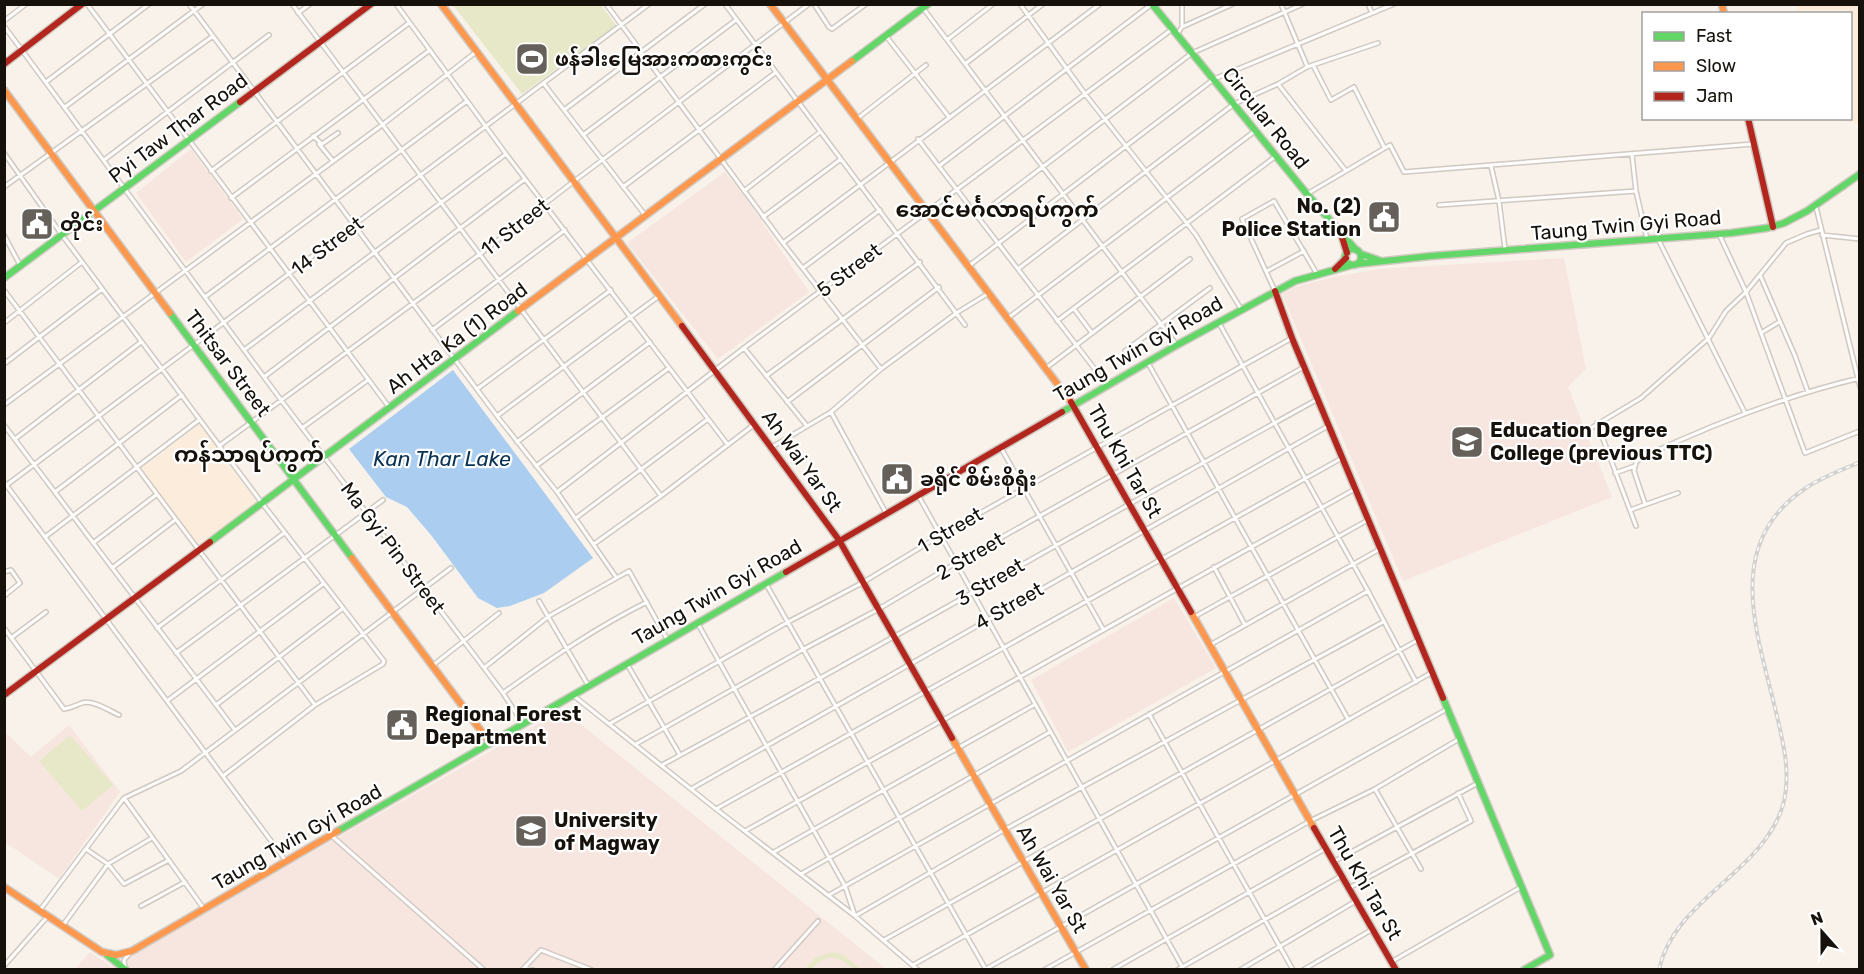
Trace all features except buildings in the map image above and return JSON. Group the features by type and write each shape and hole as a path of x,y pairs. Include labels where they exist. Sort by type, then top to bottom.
{"main road":[{"path":"4,64 84,4"},
{"name":"Pyi Taw Thar Road","path":"4,278 371,4"},
{"name":"Ah Wai Yar St","path":"441,4 839,540 1022,862 1086,969"},
{"name":"Thu Khi Tar St","path":"770,4 1073,404 1275,761 1396,969"},
{"name":"Circular Road","path":"1152,4 1342,236 1358,252 1381,261"},
{"name":"Ah Hta Ka (1) Road","path":"4,695 390,409 924,6"},
{"name":"Thitsar Street","path":"4,90 490,743"},
{"path":"1749,120 1773,227"},
{"name":"Taung Twin Gyi Road","path":"102,952 116,955 132,951 1073,404 1295,281 1335,269 1381,261 1719,234 1773,227 1789,221 1860,174"},
{"path":"1335,269 1346,255 1349,250 1358,252 1360,262 1355,265 1347,261 1346,255 1342,236"},
{"path":"1275,291 1304,368 1550,955 1524,969"},
{"path":"4,887 49,915 126,969"}],"street":[{"path":"4,21 26,4"},
{"path":"84,4 109,34 390,409"},
{"path":"46,82 149,4"},
{"path":"189,4 432,330 557,492 616,577"},
{"path":"65,107 203,4"},
{"path":"291,4 661,496"},
{"path":"298,13 310,4"},
{"path":"396,4 506,154 728,445"},
{"path":"606,4 783,243 881,369"},
{"name":"14 Street","path":"5,485 421,177 649,4"},
{"path":"564,110 705,4"},
{"path":"725,4 939,287 965,325"},
{"name":"11 Street","path":"219,446 480,254 809,4"},
{"path":"814,4 832,29 866,4"},
{"path":"947,40 993,4"},
{"path":"1020,4 1085,94 1186,223 1241,309"},
{"path":"965,64 1042,4"},
{"path":"783,243 890,160 1101,4"},
{"path":"939,166 1152,4"},
{"path":"1182,4 1182,27"},
{"path":"1174,32 1233,4"},
{"path":"1281,4 1307,67"},
{"path":"977,217 1192,53 1303,4"},
{"path":"1368,4 1372,14"},
{"path":"969,266 1214,79 1394,4"},
{"path":"924,6 1022,141 1177,345"},
{"path":"583,135 736,20"},
{"path":"211,171 409,23"},
{"name":"Ma Gyi Pin Street","path":"4,26 423,590 503,693 523,724"},
{"name":"5 Street","path":"557,492 716,372 744,348 1085,94 1174,32"},
{"path":"104,160 269,35"},
{"path":"4,187 213,36"},
{"path":"886,36 949,117"},
{"path":"1018,270 1234,104 1278,84 1307,67 1378,42"},
{"path":"231,198 430,50"},
{"path":"4,405 382,125 476,52"},
{"path":"858,118 926,65"},
{"path":"1313,65 1331,100 1354,87 1384,148"},
{"path":"623,187 775,73"},
{"path":"544,83 645,215"},
{"path":"1278,84 1346,171"},
{"path":"205,297 402,152 467,101"},
{"path":"1008,318 1256,131"},
{"path":"744,191 820,132"},
{"path":"320,144 338,133"},
{"path":"313,136 333,161"},
{"path":"918,139 1107,385"},
{"path":"1307,194 1390,144 1404,172 1755,144"},
{"path":"4,153 6,160 21,176 141,342 284,533 384,661 383,664 315,705 223,776"},
{"path":"244,350 506,154"},
{"path":"1632,155 1636,191 1647,240"},
{"path":"1058,321 1276,156"},
{"path":"764,217 841,159"},
{"path":"1491,165 1499,201 1505,251"},
{"path":"264,377 525,179"},
{"path":"1439,205 1636,191"},
{"path":"1275,291 1268,271 1242,219 1274,201 1317,274"},
{"path":"1815,205 1860,387"},
{"path":"803,268 880,210"},
{"path":"432,330 565,230"},
{"path":"1591,428 1641,398 1709,338 1726,311 1746,292 1786,243 1821,230"},
{"path":"1719,234 1746,292 1805,453 1860,431"},
{"path":"4,235 20,266"},
{"path":"1822,235 1860,239"},
{"path":"1658,239 1745,413"},
{"path":"1268,271 1304,251"},
{"path":"1046,368 1190,258"},
{"path":"4,323 82,262"},
{"path":"766,376 920,262"},
{"path":"1760,275 1808,392"},
{"path":"787,402 939,287"},
{"path":"1125,351 1209,288"},
{"path":"4,364 102,289"},
{"path":"4,290 315,705"},
{"path":"477,389 611,290"},
{"path":"772,447 831,412 881,369 957,312 989,292"},
{"path":"497,416 659,296"},
{"path":"1074,309 1092,333"},
{"path":"1219,322 1416,682"},
{"path":"1761,333 1779,322"},
{"name":"1 Street","path":"609,724 1292,338"},
{"path":"15,439 141,342"},
{"path":"517,442 651,342"},
{"path":"744,348 807,426"},
{"path":"1147,362 1348,719"},
{"path":"536,466 669,368"},
{"name":"2 Street","path":"636,744 1304,368"},
{"path":"1645,504 1635,466 1636,462 1643,457 1745,413 1784,399 1858,378"},
{"path":"302,428 368,380"},
{"path":"55,492 182,395"},
{"name":"3 Street","path":"662,765 894,638 1055,545 1318,399"},
{"path":"831,412 886,513"},
{"path":"576,518 708,419"},
{"path":"45,537 200,420"},
{"path":"1597,423 1636,526"},
{"path":"594,544 755,424"},
{"path":"4,425 235,730"},
{"name":"4 Street","path":"691,789 1144,529 1329,426"},
{"path":"1000,447 1102,630"},
{"path":"716,809 1342,458"},
{"path":"1615,473 1635,466"},
{"path":"5,485 286,861"},
{"path":"745,831 1355,489"},
{"path":"1630,510 1678,493"},
{"path":"93,543 156,495"},
{"path":"918,495 1183,968"},
{"path":"176,653 383,500"},
{"path":"112,568 175,520"},
{"path":"1194,617 1368,520"},
{"path":"157,628 284,533"},
{"path":"1210,645 1380,549"},
{"path":"1214,567 1245,625"},
{"path":"40,910 124,798 181,771 451,568"},
{"path":"4,572 11,570 20,584 4,596"},
{"path":"484,668 549,616 630,571 668,641"},
{"path":"167,701 323,584"},
{"path":"766,584 985,969 1447,709"},
{"path":"829,895 1368,591"},
{"path":"539,601 588,686"},
{"path":"503,693 566,647 646,602"},
{"path":"216,705 342,609"},
{"path":"12,638 46,612"},
{"path":"432,666 499,613"},
{"path":"855,916 1004,830 1383,622"},
{"path":"698,624 845,886 855,916"},
{"path":"4,628 64,709 85,702 119,715"},
{"path":"884,940 1418,640"},
{"path":"627,664 680,755"},
{"path":"913,965 1432,673"},
{"path":"573,695 829,895 918,969"},
{"path":"774,852 1034,705"},
{"path":"1149,714 1293,969"},
{"path":"801,873 1050,732"},
{"path":"1044,969 1310,821 1374,789 1459,738"},
{"path":"1333,862 1478,783"},
{"path":"1374,789 1421,869"},
{"path":"1349,888 1471,821 1458,793"},
{"path":"124,798 204,909"},
{"path":"331,836 484,969"},
{"path":"63,925 108,864 153,838"},
{"path":"86,849 108,864 124,884 169,860"},
{"path":"1112,969 1326,849"},
{"path":"1177,969 1183,968 1341,876"},
{"path":"141,906 185,882"},
{"path":"1391,962 1521,887"},
{"path":"1240,969 1356,901"},
{"path":"4,966 49,915"},
{"path":"774,969 818,921"},
{"path":"1302,969 1372,929"},
{"path":"523,968 541,950 592,969"},
{"path":"126,969 124,960 132,951"},
{"path":"523,968 533,969"}],"shaded area":[{"path":"1796,5 1859,5 1859,123 1834,120 1852,120 1852,12 1798,12"},
{"path":"191,149 243,219 186,262 136,193"},
{"path":"725,172 747,200 809,292 718,359 627,243"},
{"name":"Education Degree College (previous TTC)","path":"1564,258 1586,369 1568,387 1612,497 1403,581 1282,294 1298,286 1379,269"},
{"path":"200,424 257,502 198,544 141,469"},
{"path":"1174,598 1216,668 1068,752 1031,680"},
{"name":"University of Magway","path":"563,710 886,969 74,970 90,952 111,966"},
{"path":"69,725 120,792 59,879 5,842 4,731 31,757"}],"green space":[{"name":"ဖန်ခါးမြေအားကစားကွင်း","path":"453,5 601,5 616,25 522,94"},
{"path":"70,735 113,785 82,811 39,761"},
{"path":"833,952 844,955 860,969 853,969 837,959 827,958 812,969 805,969 816,957"}],"water":[{"name":"Kan Thar Lake","path":"453,370 593,558 544,593 510,606 497,608 478,598 407,507 386,497 349,449"}],"railway":[{"path":"1659,970 1668,946 1681,924 1757,850 1773,829 1783,805 1786,783 1784,749 1755,623 1754,563 1763,536 1780,511 1806,488 1860,462"}],"traffic: fast":[{"path":"852,61 928,4"},
{"path":"1152,4 1307,194 1356,250"},
{"path":"4,278 240,102"},
{"path":"1357,264 1431,256 1731,233 1767,228 1784,223 1807,211 1860,174"},
{"path":"1353,249 1361,257 1353,265 1345,257 1353,249"},
{"path":"1361,254 1381,261"},
{"path":"1062,412 1177,345 1295,281 1352,265"},
{"path":"210,542 518,311"},
{"path":"170,313 352,558"},
{"path":"338,831 786,572"},
{"path":"1443,698 1550,955 1524,970"},
{"path":"107,955 126,970"}],"traffic: slow":[{"path":"441,4 682,326"},
{"path":"770,4 1071,402"},
{"path":"1722,4 1724,12"},
{"path":"518,311 852,61"},
{"path":"4,90 170,313"},
{"path":"352,558 490,743"},
{"path":"1191,612 1314,828"},
{"path":"952,738 1086,970"},
{"path":"4,887 102,952 116,955 132,951 338,831"}],"traffic: jam":[{"path":"4,64 82,4"},
{"path":"240,102 371,4"},
{"path":"1748,120 1773,227"},
{"path":"1342,237 1347,253"},
{"path":"1335,269 1346,258"},
{"path":"1275,291 1292,338 1443,698"},
{"path":"682,326 839,540 952,738"},
{"path":"1071,402 1191,612"},
{"path":"786,572 1062,412"},
{"path":"4,695 210,542"},
{"path":"1314,828 1396,970"}],"place":[{"name":"ဖန်ခါးမြေအားကစားကွင်း","path":"532,59"},
{"name":"No. (2) Police Station","path":"1384,217"},
{"name":"တိုင်း","path":"37,224"},
{"name":"Education Degree College (previous TTC)","path":"1467,442"},
{"name":"ခရိုင် စိမ်းစိုရုံး","path":"897,479"},
{"name":"Regional Forest Department","path":"402,725"},
{"name":"University of Magway","path":"531,831"}],"district":[{"name":"အောင်မင်္ဂလာရပ်ကွက်","path":"997,209"},
{"name":"ကန်သာရပ်ကွက်","path":"249,454"}]}
